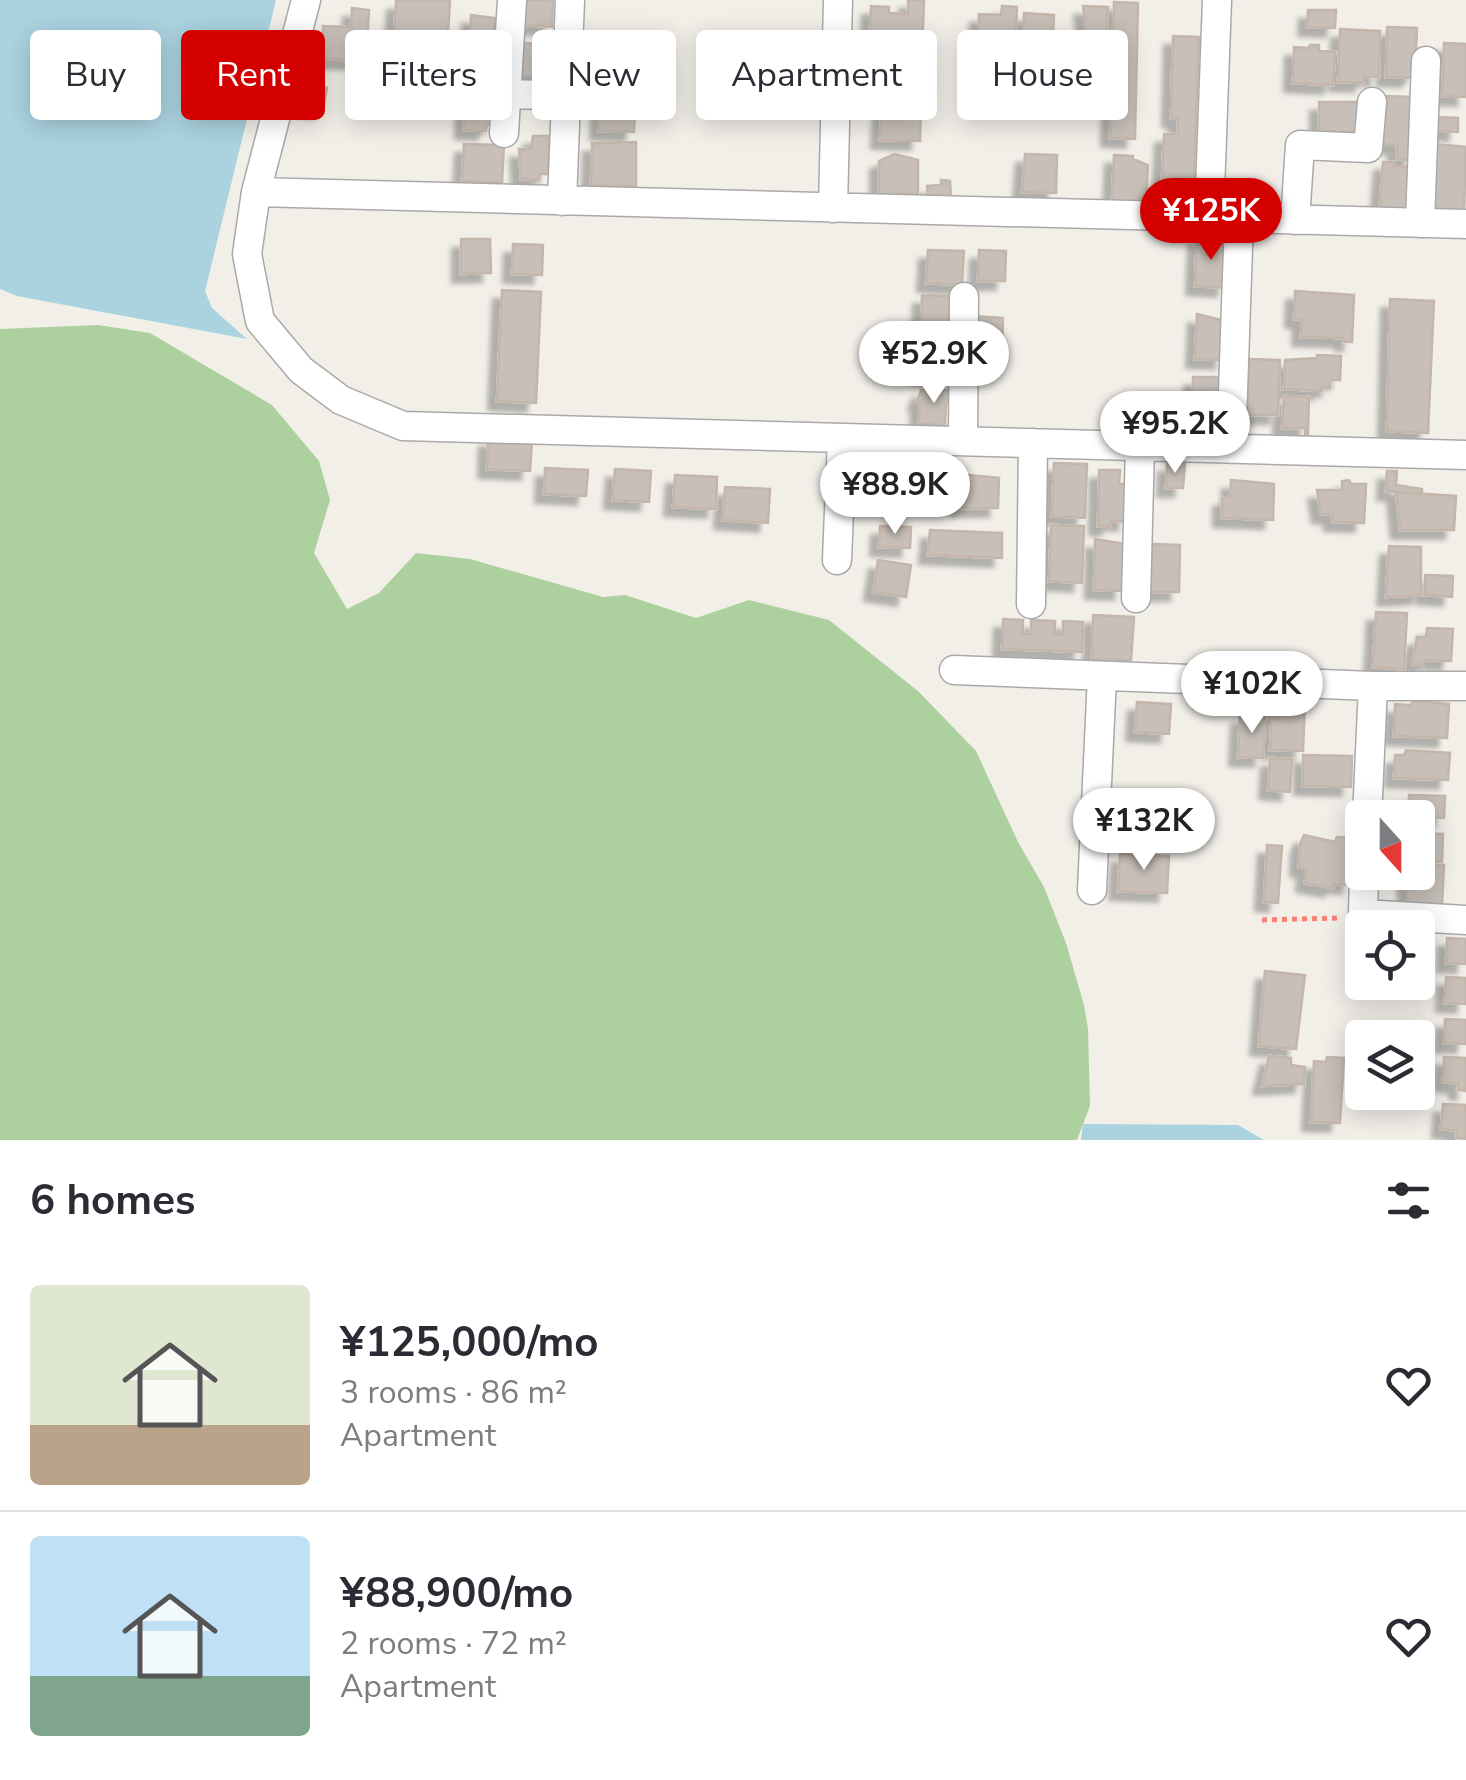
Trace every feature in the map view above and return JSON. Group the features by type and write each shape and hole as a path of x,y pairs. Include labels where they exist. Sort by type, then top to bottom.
{"street":[{"path":"306,0 256,192 247,254 260,321 301,370 341,400 403,426 1466,456"},
{"path":"510,30 512,0"},
{"path":"562,200 570,0"},
{"path":"833,208 838,0"},
{"path":"1209,218 1217,0"},
{"path":"1420,223 1426,61"},
{"path":"1295,220 1300,145 1368,148 1372,102"},
{"path":"504,133 505,120"},
{"path":"256,192 1466,224"},
{"path":"1231,448 1238,218"},
{"path":"963,441 964,297"},
{"path":"837,560 842,438"},
{"path":"1031,604 1033,443"},
{"path":"1136,598 1140,446"},
{"path":"1092,890 1102,676"},
{"path":"966,679 1102,676 1466,686"},
{"path":"1368,800 1373,686"},
{"path":"1435,918 1466,920"}],"path":[{"path":"1262,920 1345,917"}],"green space":[{"path":"98,325 150,333 272,405 319,461 330,500 314,553 347,609 379,593 416,553 470,559 603,597 625,595 696,618 749,600 829,620 918,691 976,751 1018,842 1044,887 1066,943 1088,1029 1090,1106 1077,1140 0,1140 0,329"}],"water":[{"path":"0,0 276,0 269,30 181,30 181,120 247,120 205,291 212,308 247,339 17,296 0,289"},
{"path":"1083,1124 1238,1125 1264,1140 1081,1140"}],"building":[{"path":"450,0 448,30 394,30 396,1"},
{"path":"525,0 553,0 552,27 525,25"},
{"path":"908,0 924,0 923,30 870,30 871,6 889,7 889,13 908,14"},
{"path":"1114,2 1138,3 1135,139 1110,138 1111,120 1128,120 1128,30 1113,30"},
{"path":"1002,6 1017,7 1016,30 978,30 979,14 1001,15"},
{"path":"1083,6 1108,7 1107,30 1086,30"},
{"path":"352,8 369,10 368,30 345,30 345,60 325,59 323,26 351,27"},
{"path":"1308,10 1336,10 1335,28 1307,27"},
{"path":"1024,13 1054,15 1053,30 1023,30"},
{"path":"471,15 495,18 494,30 470,30"},
{"path":"1387,27 1417,28 1415,73 1409,78 1386,77"},
{"path":"1340,29 1380,31 1379,77 1364,77 1363,83 1338,82"},
{"path":"1173,36 1199,37 1193,201 1161,198 1164,134 1178,134 1178,119 1171,118"},
{"path":"523,43 532,43 532,76 522,74"},
{"path":"1444,43 1466,44 1466,97 1442,96"},
{"path":"1319,45 1319,51 1335,52 1333,85 1293,83 1294,47"},
{"path":"1384,96 1415,97 1413,160 1397,159 1397,145 1383,144"},
{"path":"1319,102 1363,102 1363,136 1319,136"},
{"path":"1436,117 1458,118 1458,132 1436,131"},
{"path":"464,120 492,120 486,131 464,130"},
{"path":"600,120 635,120 634,132 599,131"},
{"path":"881,120 921,120 920,141 880,140"},
{"path":"533,136 550,136 548,174 540,174 539,180 521,179 519,149 531,149"},
{"path":"636,142 636,186 591,186 592,143"},
{"path":"464,144 504,145 502,183 462,181"},
{"path":"1435,144 1466,147 1464,212 1432,211"},
{"path":"894,154 918,160 918,194 879,194 879,161"},
{"path":"1025,154 1057,155 1056,193 1022,192"},
{"path":"1114,155 1133,156 1148,165 1146,202 1112,201"},
{"path":"1383,162 1412,167 1412,215 1379,213"},
{"path":"941,180 950,181 951,197 928,196 927,186 941,185"},
{"path":"1197,235 1228,243 1226,288 1195,286"},
{"path":"461,239 490,239 491,273 461,274"},
{"path":"513,244 543,245 542,275 512,274"},
{"path":"928,250 964,251 962,285 926,283"},
{"path":"979,250 1006,251 1005,281 978,281"},
{"path":"502,290 541,292 536,403 497,401"},
{"path":"1295,291 1354,295 1352,342 1344,342 1343,338 1301,337 1302,319 1294,319"},
{"path":"922,295 952,296 948,330 921,327"},
{"path":"1390,299 1434,301 1428,433 1387,431"},
{"path":"1197,314 1225,321 1224,360 1195,359"},
{"path":"972,316 1003,318 1002,348 984,348 984,331 972,330"},
{"path":"921,343 949,344 946,377 920,375"},
{"path":"1341,356 1340,380 1330,380 1330,388 1322,387 1322,391 1284,389 1285,360"},
{"path":"1249,359 1280,360 1278,415 1247,415"},
{"path":"1193,377 1221,377 1221,424 1192,423"},
{"path":"921,390 951,390 945,425 919,424 917,402"},
{"path":"1284,396 1309,397 1308,434 1305,428 1282,428"},
{"path":"488,438 532,441 530,471 487,469"},
{"path":"1054,463 1087,464 1085,518 1052,516"},
{"path":"1167,463 1185,464 1183,488 1166,488"},
{"path":"545,468 588,470 586,496 544,494"},
{"path":"615,469 651,471 649,502 613,500"},
{"path":"882,470 903,471 901,503 868,501 869,483 881,484"},
{"path":"1099,470 1120,470 1119,484 1128,484 1127,522 1111,521 1110,527 1098,526"},
{"path":"1387,471 1397,471 1396,485 1422,489 1422,494 1386,491"},
{"path":"959,474 999,478 998,508 960,508"},
{"path":"675,475 717,477 716,509 673,507"},
{"path":"1231,480 1274,484 1273,520 1222,518 1222,498 1230,497"},
{"path":"1349,480 1351,484 1366,484 1364,523 1333,522 1333,515 1321,514 1317,490 1342,490 1342,481"},
{"path":"725,487 770,489 768,523 723,520"},
{"path":"1396,492 1456,496 1454,530 1400,530"},
{"path":"1051,525 1084,526 1082,583 1049,581"},
{"path":"880,526 911,527 910,548 879,547"},
{"path":"930,530 1002,533 1002,558 928,555"},
{"path":"1095,539 1125,544 1123,591 1094,590"},
{"path":"1153,544 1180,545 1179,592 1147,592"},
{"path":"1389,546 1421,547 1421,595 1386,597"},
{"path":"878,560 911,565 906,597 873,592"},
{"path":"1425,575 1453,576 1452,597 1425,595"},
{"path":"1376,612 1407,613 1404,669 1373,667"},
{"path":"1093,615 1134,617 1131,660 1092,659"},
{"path":"1003,619 1023,620 1023,634 1031,634 1031,620 1055,621 1055,634 1063,635 1063,621 1083,622 1082,652 1002,649"},
{"path":"1427,628 1453,629 1451,661 1412,664 1417,637 1426,637"},
{"path":"1280,697 1305,699 1303,751 1270,750 1272,710 1278,710"},
{"path":"1413,701 1449,704 1447,738 1394,736 1395,704 1411,705"},
{"path":"1137,702 1171,704 1169,734 1135,732"},
{"path":"1240,715 1265,716 1263,758 1238,757"},
{"path":"1406,750 1450,753 1448,780 1394,778 1395,755 1404,755"},
{"path":"1303,755 1352,756 1351,787 1303,786"},
{"path":"1270,758 1292,759 1290,792 1268,790"},
{"path":"1409,795 1445,796 1444,818 1435,818 1435,800 1409,800"},
{"path":"1129,804 1171,804 1171,835 1130,836"},
{"path":"1435,834 1443,834 1442,862 1435,862"},
{"path":"1304,835 1335,842 1337,837 1345,838 1345,885 1334,884 1333,888 1305,883 1306,869 1299,867"},
{"path":"1267,845 1282,846 1278,903 1264,902"},
{"path":"1120,854 1169,856 1167,893 1118,891"},
{"path":"1435,865 1444,865 1442,905 1408,904 1407,890 1435,890"},
{"path":"1447,938 1466,939 1466,964 1446,963"},
{"path":"1265,971 1305,975 1296,1049 1259,1046"},
{"path":"1446,977 1466,978 1466,1004 1445,1003"},
{"path":"1445,1019 1466,1020 1466,1044 1444,1043"},
{"path":"1269,1056 1291,1058 1291,1065 1305,1067 1304,1084 1262,1086"},
{"path":"1327,1057 1344,1058 1340,1123 1311,1122 1314,1061 1326,1062"},
{"path":"1444,1057 1466,1058 1466,1091 1458,1090 1458,1084 1443,1082"},
{"path":"1443,1104 1466,1105 1466,1139 1457,1138 1457,1131 1441,1129"}]}
